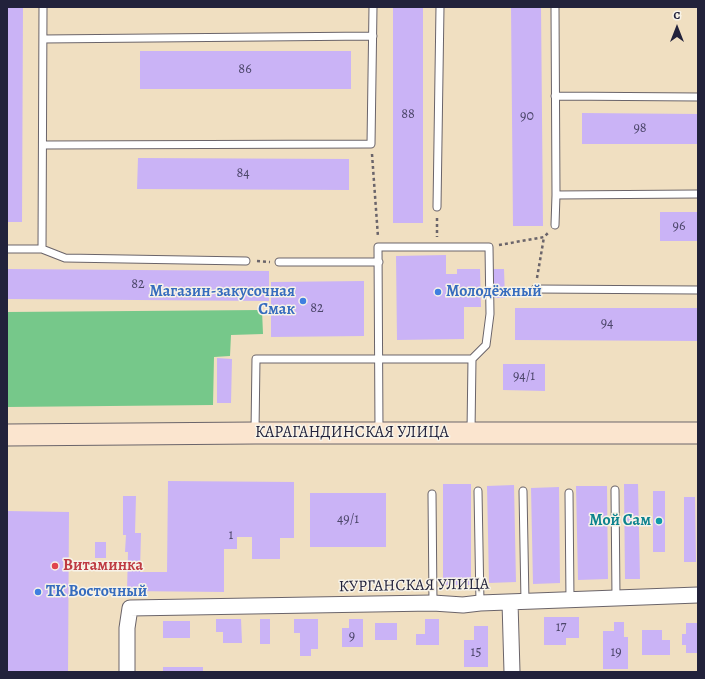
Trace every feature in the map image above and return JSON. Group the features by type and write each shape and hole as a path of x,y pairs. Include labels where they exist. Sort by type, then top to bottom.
{"main road":[{"name":"КАРАГАНДИНСКАЯ УЛИЦА","path":"7,435 255,433 698,433"}],"street":[{"name":"КУРГАНСКАЯ УЛИЦА","path":"127,672 127,628 130,608 432,603 463,605 480,603 698,595"},
{"path":"512,672 518,602"}],"lane":[{"path":"42,249 43,7"},
{"path":"43,145 371,144 373,7"},
{"path":"437,207 440,7"},
{"path":"555,7 555,225"},
{"path":"43,39 373,36"},
{"path":"555,96 698,97"},
{"path":"556,195 698,194"},
{"path":"379,433 378,247 489,247 490,314 486,345 472,359 471,433"},
{"path":"7,249 42,249 65,258 246,261"},
{"path":"279,262 379,262"},
{"path":"535,289 698,290"},
{"path":"255,433 256,359 472,359"},
{"path":"615,490 616,598"},
{"path":"478,491 480,603"},
{"path":"518,602 523,491"},
{"path":"568,493 570,600"},
{"path":"432,494 432,603"}],"path":[{"path":"371,144 378,247"},
{"path":"437,207 437,247"},
{"path":"535,289 544,237 555,225"},
{"path":"489,247 544,237"},
{"path":"246,261 279,262"}],"green space":[{"path":"262,310 263,334 231,335 230,356 214,357 213,405 7,407 7,312"}],"building":[{"path":"7,7 23,7 22,222 7,222"},
{"path":"393,7 423,7 423,223 393,223"},
{"path":"511,7 541,7 543,226 513,226"},
{"path":"140,51 351,51 351,89 140,89"},
{"path":"582,113 698,114 698,144 582,144"},
{"path":"138,158 349,159 349,190 137,189"},
{"path":"660,212 698,212 698,241 660,241"},
{"name":"Молодёжный","path":"446,255 446,274 457,274 457,269 480,269 481,307 464,307 464,339 397,340 396,256"},
{"path":"7,269 269,271 269,301 7,299"},
{"path":"493,269 504,269 505,298 493,298"},
{"path":"364,281 364,336 271,337 271,282"},
{"path":"515,308 698,308 698,341 515,340"},
{"path":"217,358 232,359 231,403 217,403"},
{"path":"503,364 545,364 545,391 503,390"},
{"path":"168,481 294,482 294,538 280,538 280,559 252,559 252,537 237,537 237,549 224,549 224,592 127,591 128,552 125,552 126,535 123,535 123,496 136,496 135,533 141,533 140,572 167,572"},
{"path":"443,484 471,484 471,585 443,585"},
{"path":"624,484 638,484 640,579 625,579"},
{"path":"514,485 516,582 489,583 487,486"},
{"path":"576,486 607,486 608,579 578,580"},
{"path":"559,487 560,583 533,584 531,488"},
{"name":"Мой Cам","path":"653,491 665,491 665,552 653,552"},
{"path":"310,493 386,493 386,547 310,547"},
{"path":"684,497 695,497 696,562 684,562"},
{"name":"ТК Восточный","path":"7,511 69,512 68,672 7,672"},
{"path":"95,542 106,542 106,558 95,558"},
{"path":"544,617 579,617 579,638 566,638 566,645 544,645"},
{"path":"216,619 241,619 242,643 223,643 223,632 216,632"},
{"path":"260,619 270,619 270,644 260,644"},
{"path":"294,619 318,619 318,649 311,649 311,656 300,656 300,633 294,633"},
{"path":"349,619 363,619 363,647 342,647 342,628 349,628"},
{"path":"425,619 439,619 439,645 416,645 416,634 425,634"},
{"path":"163,621 190,621 190,638 163,638"},
{"path":"614,622 624,622 624,637 628,637 628,669 603,669 603,631 614,631"},
{"path":"375,623 397,623 397,640 375,640"},
{"path":"686,623 698,623 698,653 686,653 686,645 682,645 682,634 686,634"},
{"path":"474,626 488,626 488,667 464,667 464,640 474,640"},
{"path":"642,630 662,630 662,640 670,640 670,655 642,655"},
{"path":"163,667 203,667 203,672 163,672"}],"place":[{"name":"Молодёжный","path":"438,292"},
{"name":"Магазин-закусочная Смак","path":"303,301"},
{"name":"Мой Cам","path":"659,521"},
{"name":"Витаминка","path":"55,566"},
{"name":"ТК Восточный","path":"38,592"}]}
